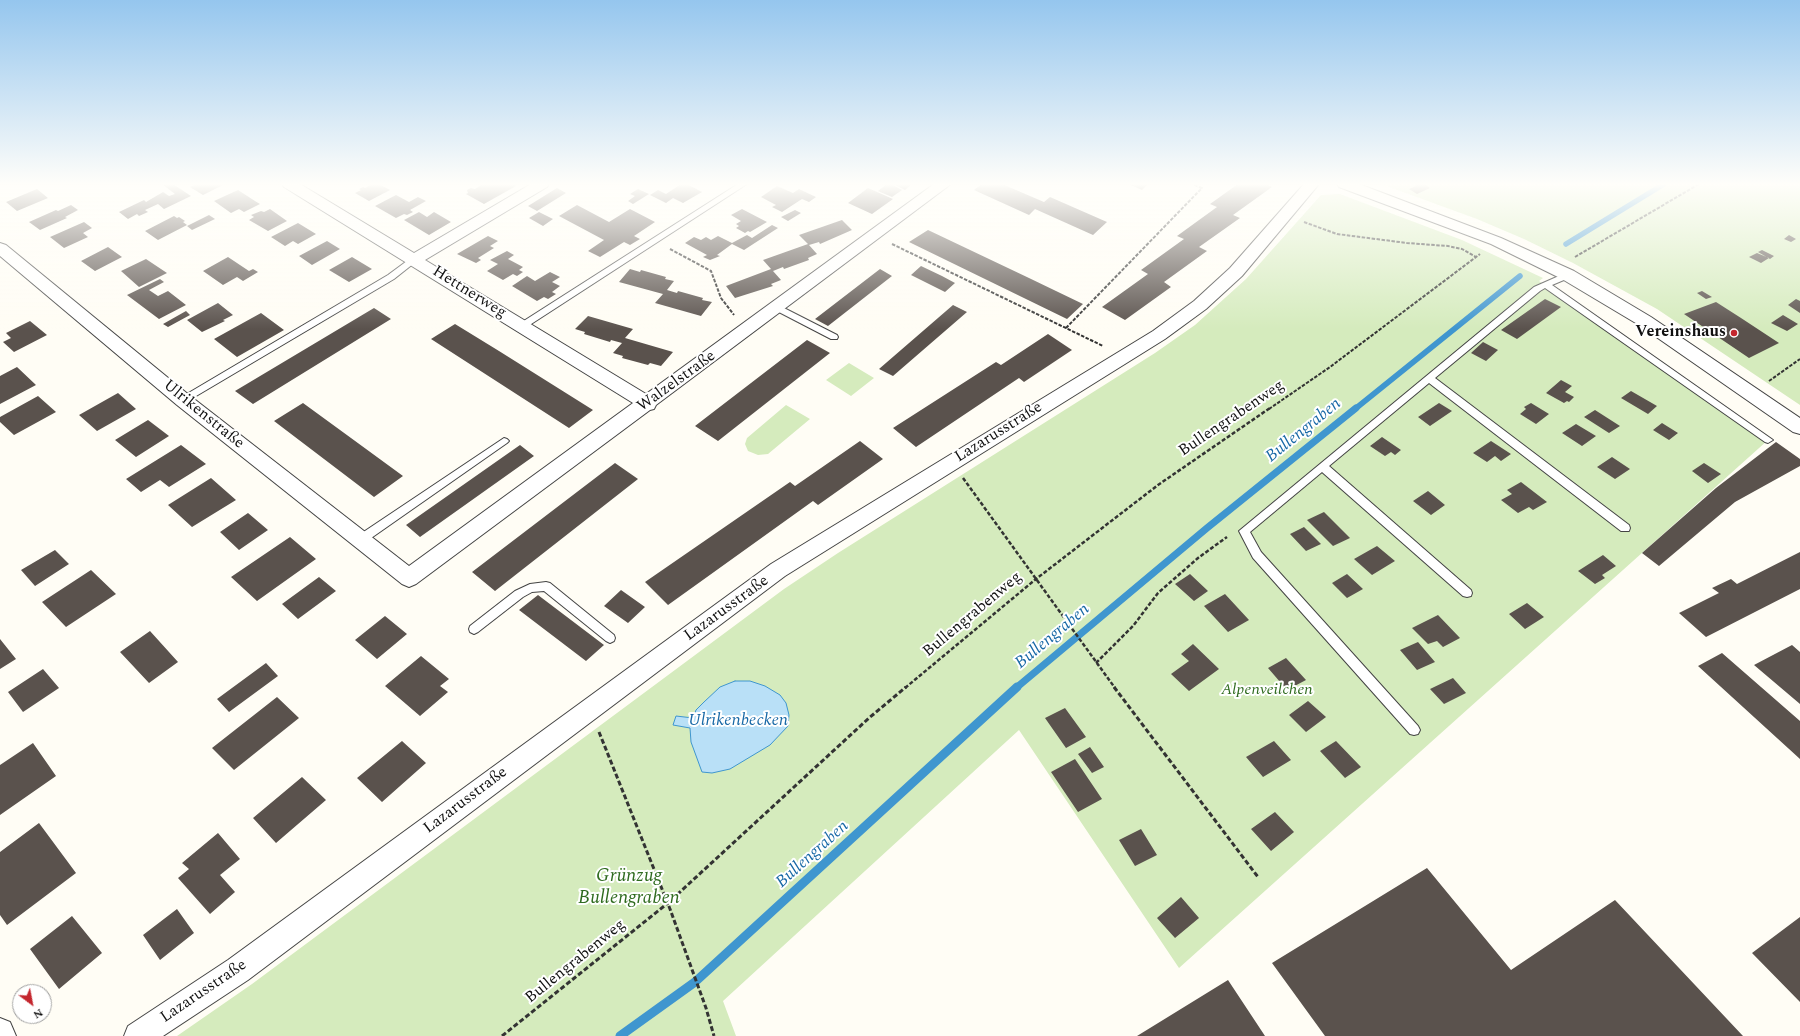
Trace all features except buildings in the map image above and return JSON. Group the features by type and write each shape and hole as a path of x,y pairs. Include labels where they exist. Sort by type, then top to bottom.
{"street":[{"name":"Hettnerweg","path":"369,232 648,404"},
{"path":"414,260 461,232"},
{"name":"Walzelstraße","path":"409,578 648,404 879,232"},
{"name":"Lazarusstraße","path":"138,1036 238,970 778,570 1159,335 1194,310 1236,272 1270,232"},
{"path":"1473,232 1496,241 1561,272 1645,321 1800,427"},
{"name":"Ulrikenstraße","path":"0,248 183,400 409,578"},
{"path":"0,1032 2,1036"}],"lane":[{"path":"522,326 669,232"},
{"path":"183,400 391,277 414,260"},
{"path":"1414,730 1257,555 1244,531 1323,467 1428,378 1537,289 1546,285 1561,272"},
{"path":"1546,285 1768,440"},
{"path":"778,308 834,337"},
{"path":"1428,378 1625,528"},
{"path":"360,540 504,441"},
{"path":"1323,467 1467,593"},
{"path":"474,629 519,594 530,588 546,586 610,638"}],"path":[{"path":"1066,328 1159,232"},
{"path":"1333,232 1414,244 1448,246 1462,249 1476,257"},
{"path":"1561,272 1623,232"},
{"path":"875,235 1104,347"},
{"path":"656,241 711,271 721,298 732,313 737,317"},
{"name":"Bullengrabenweg","path":"502,1036 668,903 869,718 1036,579 1158,485 1330,367 1482,252"},
{"path":"1752,393 1800,359"},
{"path":"963,478 1090,655 1258,877"},
{"path":"1096,663 1133,626 1158,593 1198,558 1232,533 1244,531"},
{"path":"582,715 600,733 668,903 706,1008 714,1036"}],"green space":[{"path":"1288,232 1442,232 1462,240 1543,278 1539,281 1768,440 1179,968 1019,730 723,1001 736,1036 177,1036 252,984 784,589 838,553 1155,353 1195,325 1246,279"},
{"path":"1508,232 1800,232 1800,405 1657,309 1573,263"},
{"path":"849,363 874,378 851,396 826,380"},
{"path":"786,405 810,419 768,454 758,455 748,451 745,444 747,438"}],"water":[{"name":"Ulrikenbecken","path":"735,681 750,681 765,686 780,695 786,703 789,715 788,726 770,745 730,769 712,773 702,772 691,742 690,728 673,725 676,716 693,718 696,710 720,687"}],"waterway":[{"name":"Bullengraben","path":"1566,244 1585,232"},
{"name":"Bullengraben","path":"1355,409 1520,276"},
{"name":"Bullengraben","path":"1016,688 1207,528 1356,408"},
{"name":"Bullengraben","path":"620,1036 695,982 1017,687"}],"place":[{"name":"Vereinshaus","path":"1734,333"}],"park label":[{"name":"Alpenveilchen","path":"1267,691"},
{"name":"Grünzug Bullengraben","path":"629,888"}]}
